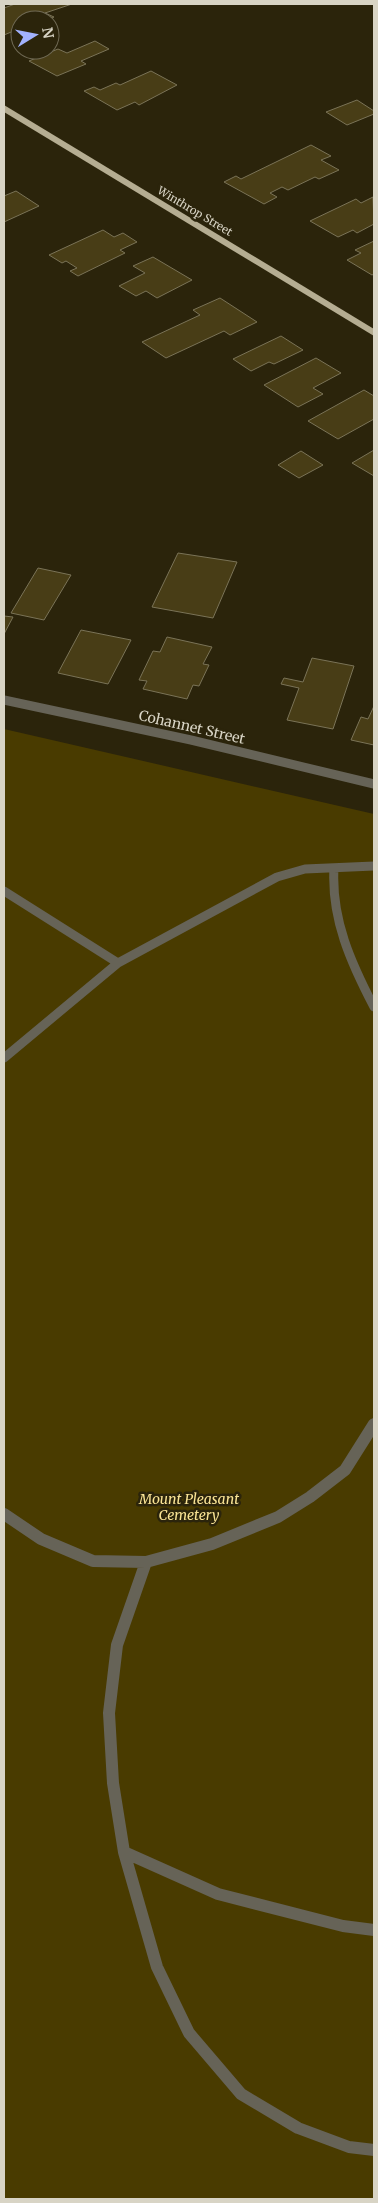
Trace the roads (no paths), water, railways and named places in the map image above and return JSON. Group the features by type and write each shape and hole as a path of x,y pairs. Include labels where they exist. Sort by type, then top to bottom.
{"highway":[{"name":"Winthrop Street","path":"4,108 374,333"}],"street":[{"name":"Cohannet Street","path":"4,700 191,740 374,784"},
{"path":"4,1058 118,963 277,877 305,870 374,866"},
{"path":"334,868 332,894 335,910 355,967 374,1007"},
{"path":"4,891 118,963"},
{"path":"4,1514 41,1539 93,1561 146,1562 212,1544 278,1517 345,1470 374,1424"},
{"path":"146,1562 117,1645 109,1713 113,1783 124,1852 157,1967 189,2033 241,2094 298,2128 349,2147 374,2150"},
{"path":"124,1852 218,1894 343,1926 374,1930"}],"park label":[{"name":"Mount Pleasant Cemetery","path":"189,1508"}]}
